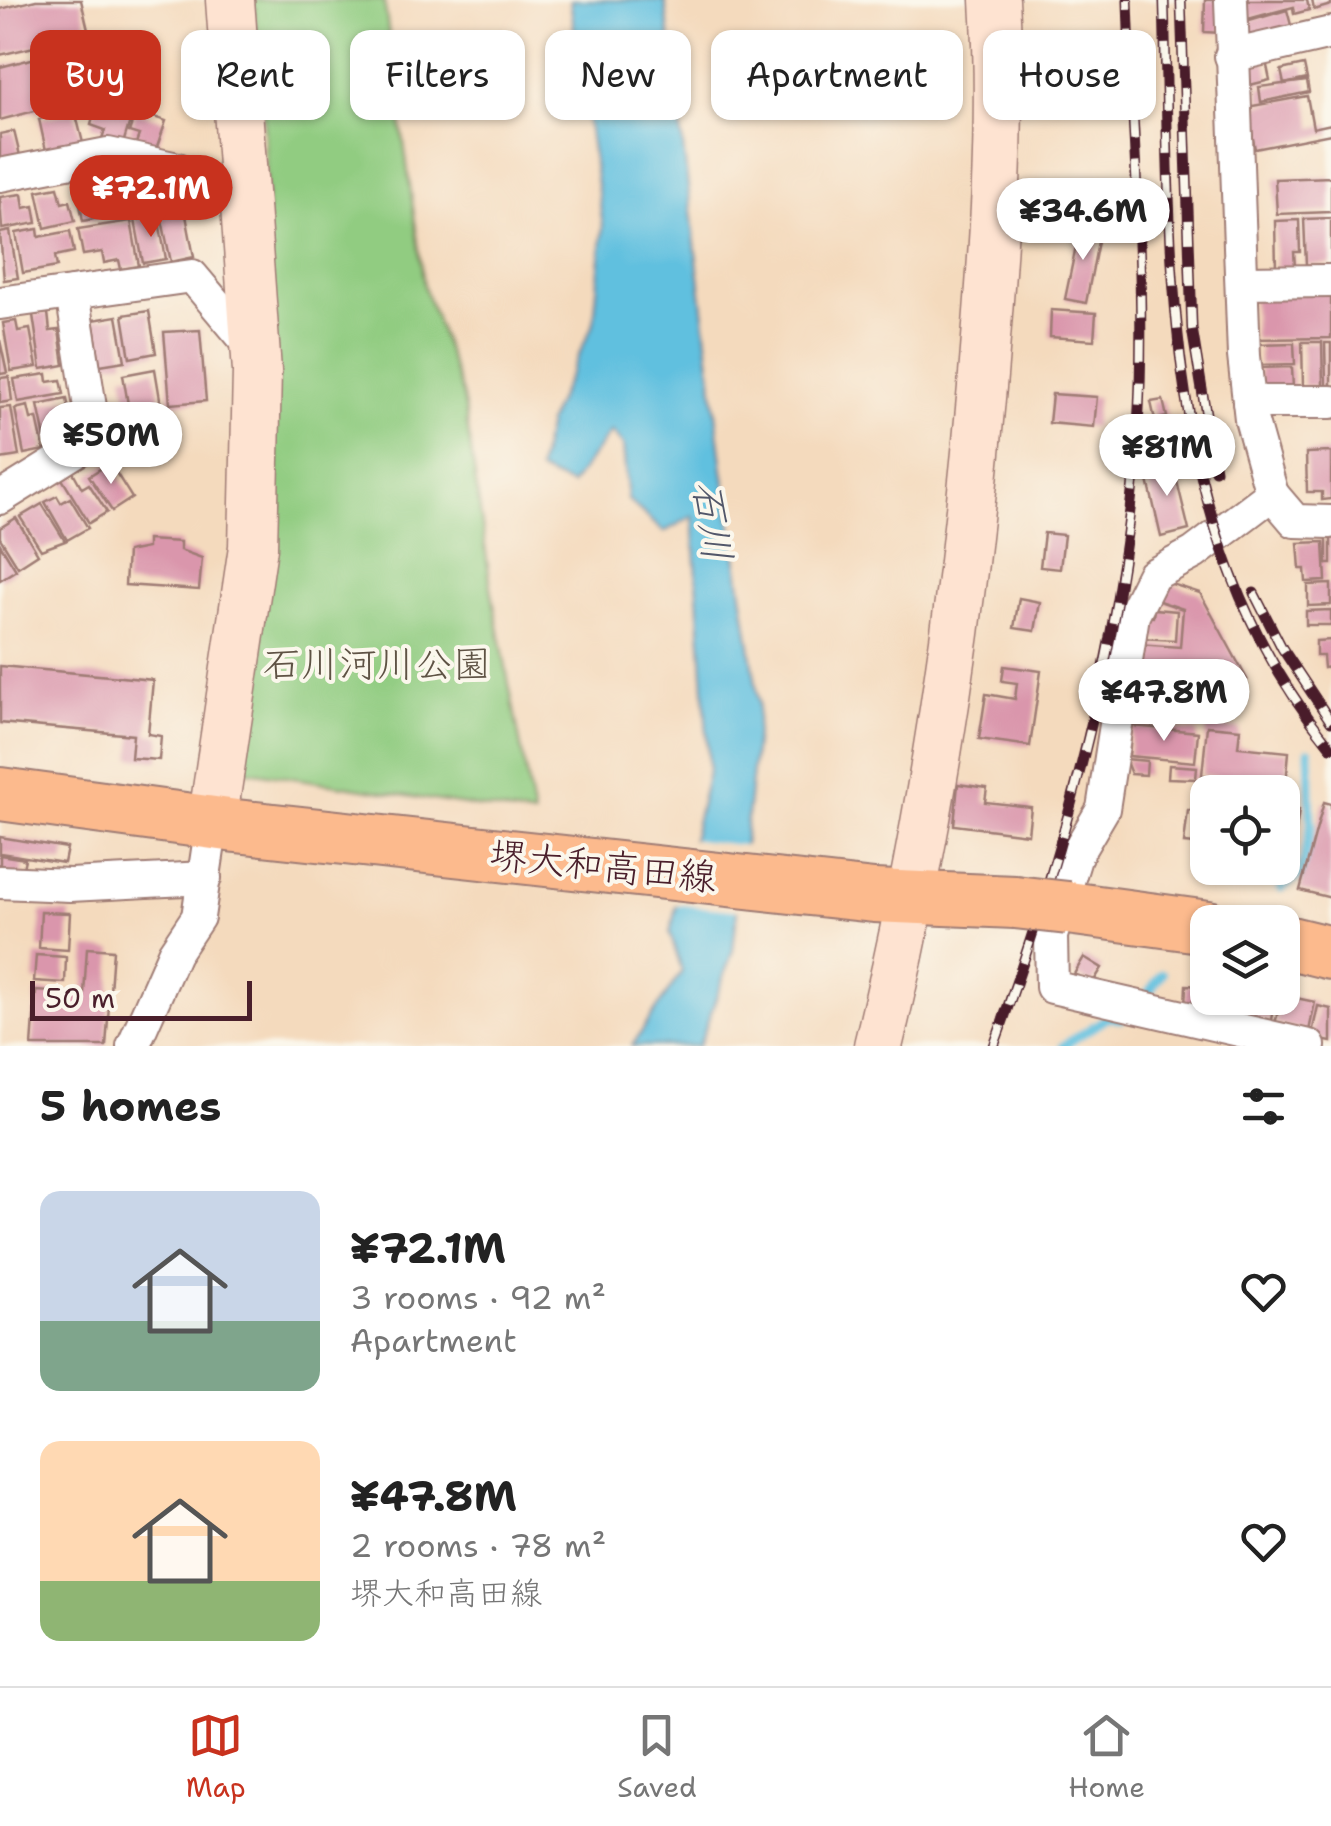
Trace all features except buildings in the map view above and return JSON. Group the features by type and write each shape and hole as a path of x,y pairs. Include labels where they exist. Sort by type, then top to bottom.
{"main road":[{"name":"堺大和高田線","path":"0,794 224,824 894,895 1015,902 1190,925"},
{"path":"1300,946 1331,953"}],"street":[{"path":"133,1046 174,954 198,917 205,878 224,824 253,547 256,352 230,0"},
{"path":"878,1046 894,895 968,550 1000,122 994,0"},
{"path":"1232,0 1230,56 1249,402 1272,494 1295,521 1331,522"},
{"path":"1230,56 1331,33"},
{"path":"0,175 108,154 178,169 248,204"},
{"path":"0,303 192,276 256,352"},
{"path":"1242,282 1331,281"},
{"path":"0,498 95,440 72,293"},
{"path":"1249,402 1331,402"},
{"path":"1272,494 1194,553 1153,575 1133,615 1102,809 1076,856 1051,936 1052,987 1309,1046"},
{"path":"0,882 70,885 205,878"}],"green space":[{"name":"石川河川公園","path":"253,0 384,0 388,30 350,30 350,120 401,120 424,286 463,396 492,594 534,816 236,769 263,384 263,120 330,120 330,30 256,30"}],"water":[{"path":"570,0 665,0 669,30 574,30"},
{"name":"石川","path":"588,120 680,120 723,470 759,704 733,950 699,1046 632,1046 682,971 670,933 709,768 693,516 664,532 628,500 623,445 611,431 571,485 538,471 548,422 594,322 603,226"}],"pier":[{"path":"687,839 749,846 742,911 671,904"}],"waterway":[{"path":"1281,888 1301,874 1311,826 1309,751"},
{"path":"1143,1000 1162,974"},
{"path":"1063,1046 1108,1017 1122,1019"}],"railway":[{"path":"994,1046 1044,896 1087,741 1120,583 1131,505 1141,321 1128,0"},
{"path":"1164,0 1174,294 1185,391 1203,485 1232,577 1274,664 1331,747"},
{"path":"1181,0 1192,328 1215,470"},
{"path":"1254,593 1282,648 1331,722"}]}
